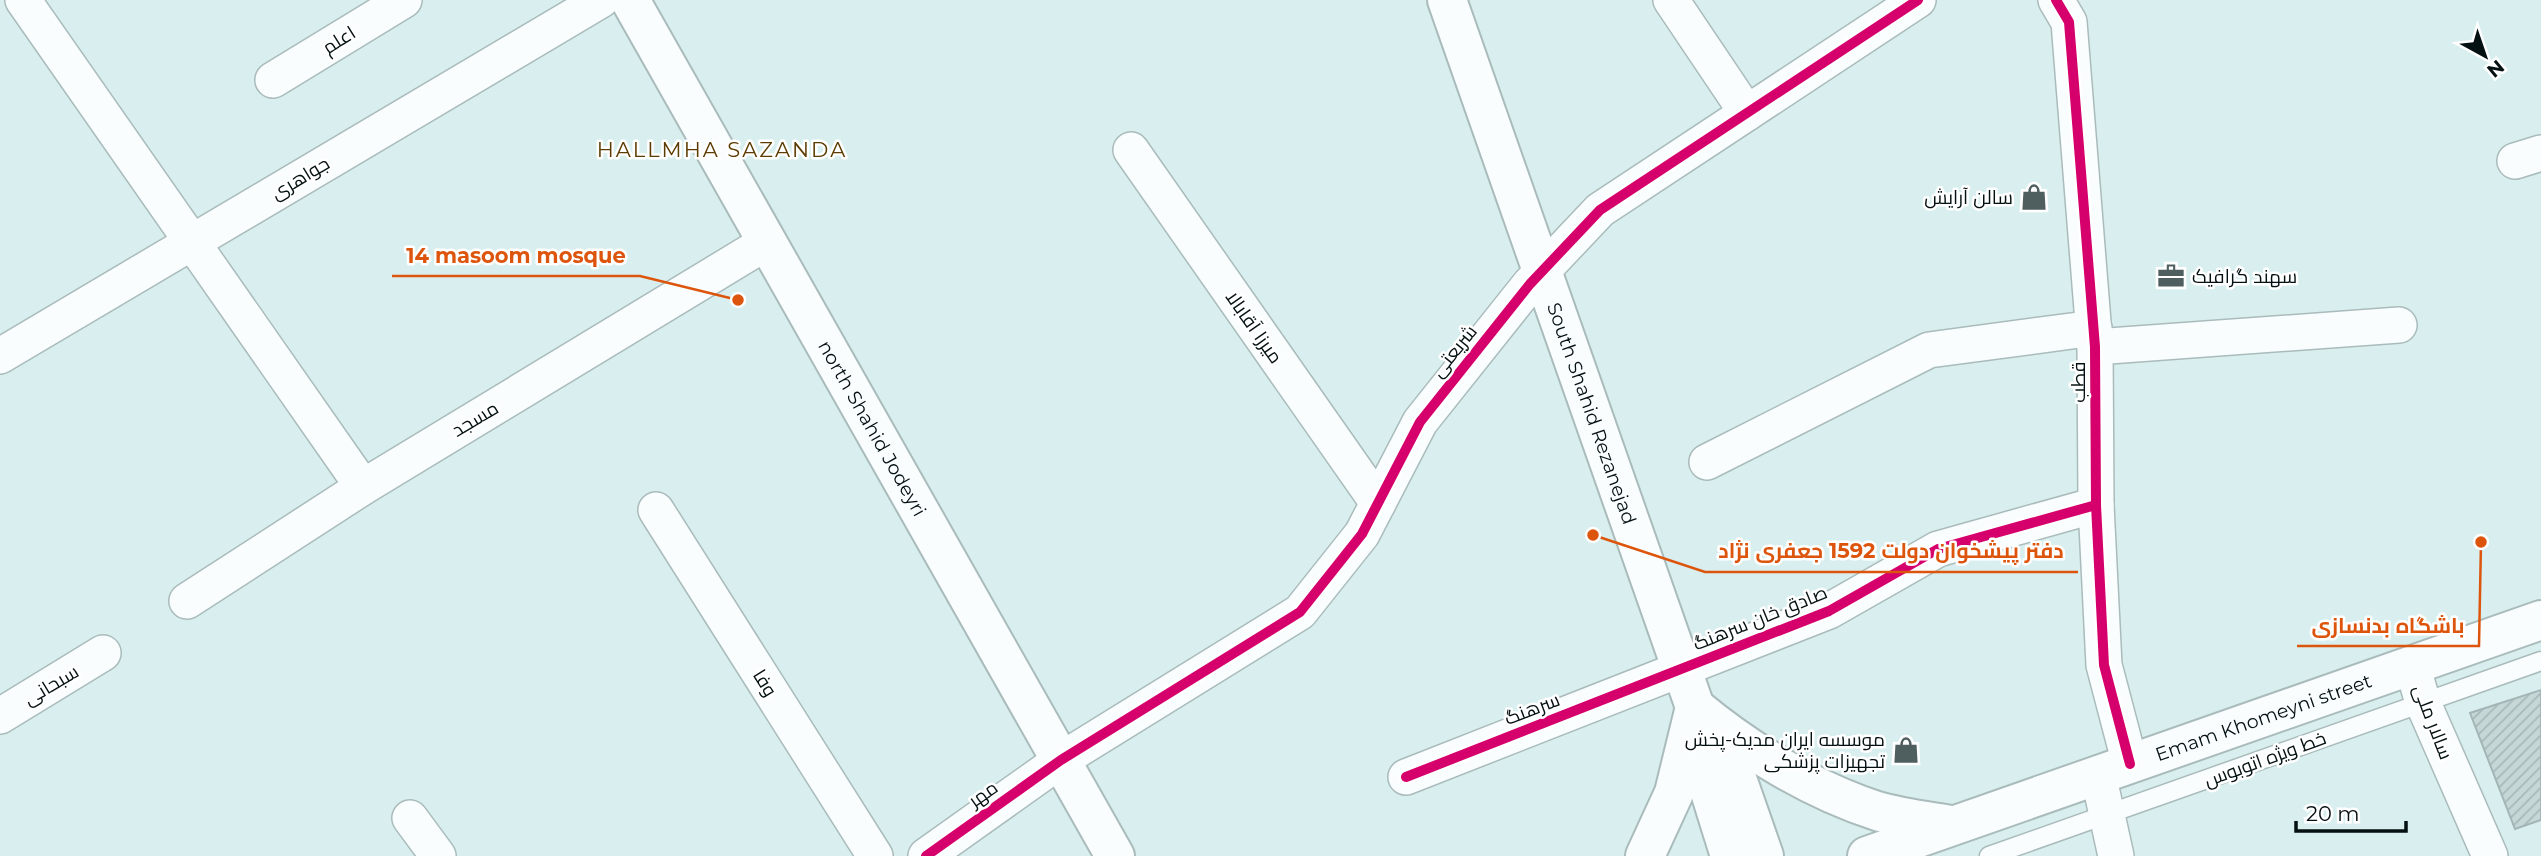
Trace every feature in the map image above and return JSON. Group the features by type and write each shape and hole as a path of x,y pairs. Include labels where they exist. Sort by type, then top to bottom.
{"main road":[{"name":"north Shahid Jodeyri","path":"630,0 1115,856"},
{"name":"South Shahid Rezanejad","path":"1447,0 1702,722 1764,856"},
{"name":"Emam Khomeyni street","path":"1867,856 2541,620"},
{"name":"South Shahid Rezanejad","path":"1702,722 1730,856"},
{"path":"1645,856 1658,833 1702,722 1823,788 1878,811 1953,826"}],"street":[{"path":"23,0 363,487"},
{"name":"اعلم","path":"274,80 404,0"},
{"name":"جواهری","path":"0,356 601,0"},
{"path":"1671,0 1747,113"},
{"name":"شریعتی","path":"1061,760 1300,612 1362,534 1420,422 1530,284 1600,210 1918,0"},
{"name":"قطب","path":"2056,0 2069,22 2095,337 2096,506 2104,665 2114,769 2107,815 2116,856"},
{"name":"میرزا آقابالا","path":"1131,150 1378,503"},
{"name":"مسجد","path":"187,601 363,487 767,242"},
{"path":"1707,462 1928,350 2095,337 2399,325"},
{"name":"صادق خان سرهنگ","path":"1670,674 1696,661 1829,611 1938,549 2096,506"},
{"name":"وفا","path":"656,510 875,856"},
{"name":"سبحانی","path":"0,716 103,653"},
{"name":"سالار ملی","path":"2412,665 2423,703 2490,856"},
{"name":"سرهنگ","path":"1406,777 1670,674"},
{"name":"مهر","path":"926,856 1061,760"},
{"path":"410,818 438,856"}],"lane":[{"name":"خط ویژه اتوبوس","path":"1989,856 2541,661"}],"building":[{"path":"2541,690 2541,820 2515,829 2470,713"}],"cycle path":[{"path":"926,856 1061,760 1300,612 1362,534 1420,422 1530,284 1600,210 1918,0"},
{"path":"2056,0 2069,22 2095,347 2096,505 2104,665 2130,764"},
{"path":"1406,777 1829,611 1938,549 2096,505"}],"place":[{"name":"سالن آرایش","path":"2034,197"},
{"name":"سهند گرافیک","path":"2171,276"},
{"name":"14 masoom mosque","path":"738,300"},
{"name":"دفتر پیشخوان دولت 1592 جعفری نژاد","path":"1593,535"},
{"name":"باشگاه بدنسازی","path":"2481,542"},
{"name":"موسسه ایران مدیک-پخش تجهیزات پزشکی","path":"1906,750"}],"district":[{"name":"HALLMHA SAZANDA","path":"722,149"}]}
